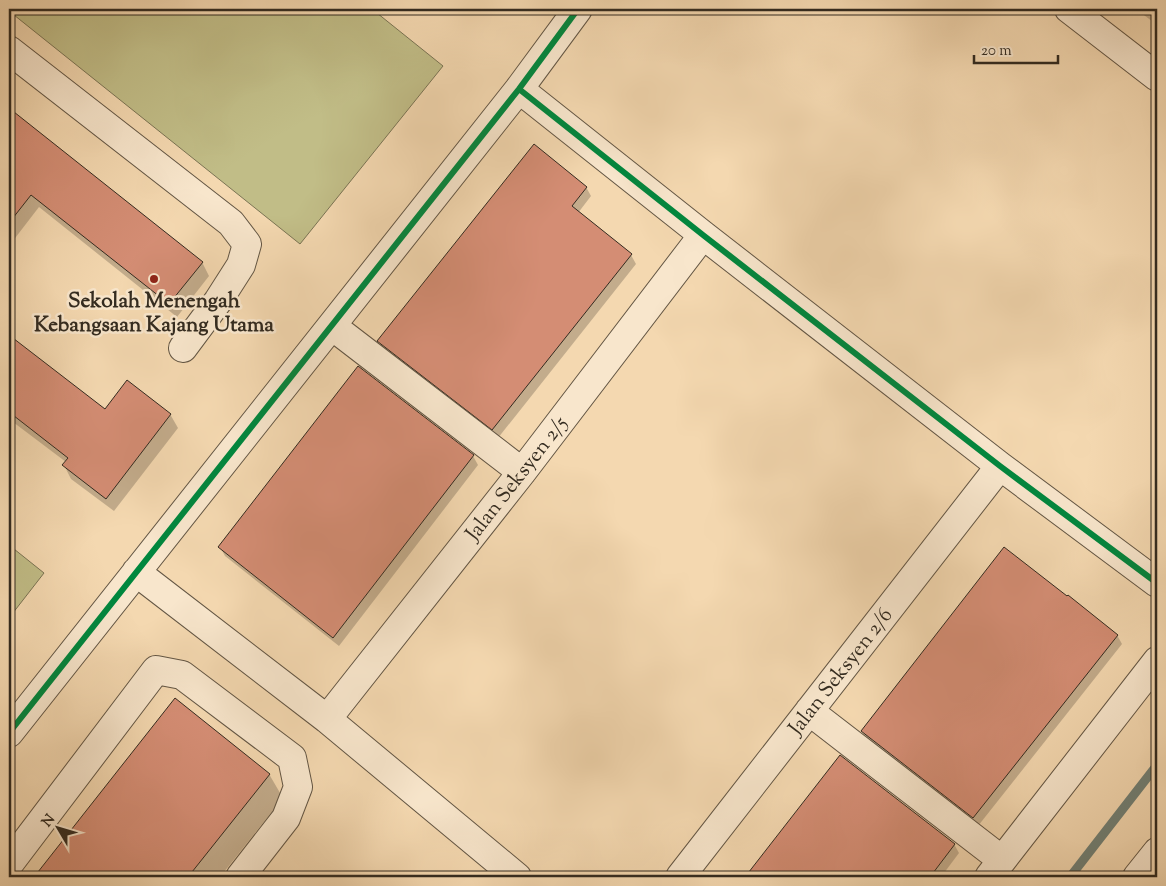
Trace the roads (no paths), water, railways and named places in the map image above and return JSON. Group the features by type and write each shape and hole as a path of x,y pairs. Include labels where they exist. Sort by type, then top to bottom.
{"street":[{"path":"9,733 519,89 578,9"},
{"path":"1069,9 1157,78"},
{"path":"9,50 231,223 247,244 241,265 218,301 183,348"},
{"path":"519,89 1000,466 1157,583"},
{"name":"Jalan Seksyen 2/5","path":"327,719 522,472 703,235"},
{"path":"332,326 522,472"},
{"name":"Jalan Seksyen 2/6","path":"680,877 1000,466"},
{"path":"136,572 327,719 517,877"},
{"path":"809,711 995,869 1157,661"},
{"path":"9,864 156,670 182,675 292,758 298,787 286,818 240,877"},
{"path":"1137,877 1157,852"}],"waterway":[{"path":"1070,877 1157,765"}],"place":[{"name":"Sekolah Menengah Kebangsaan Kajang Utama","path":"154,279"}]}
